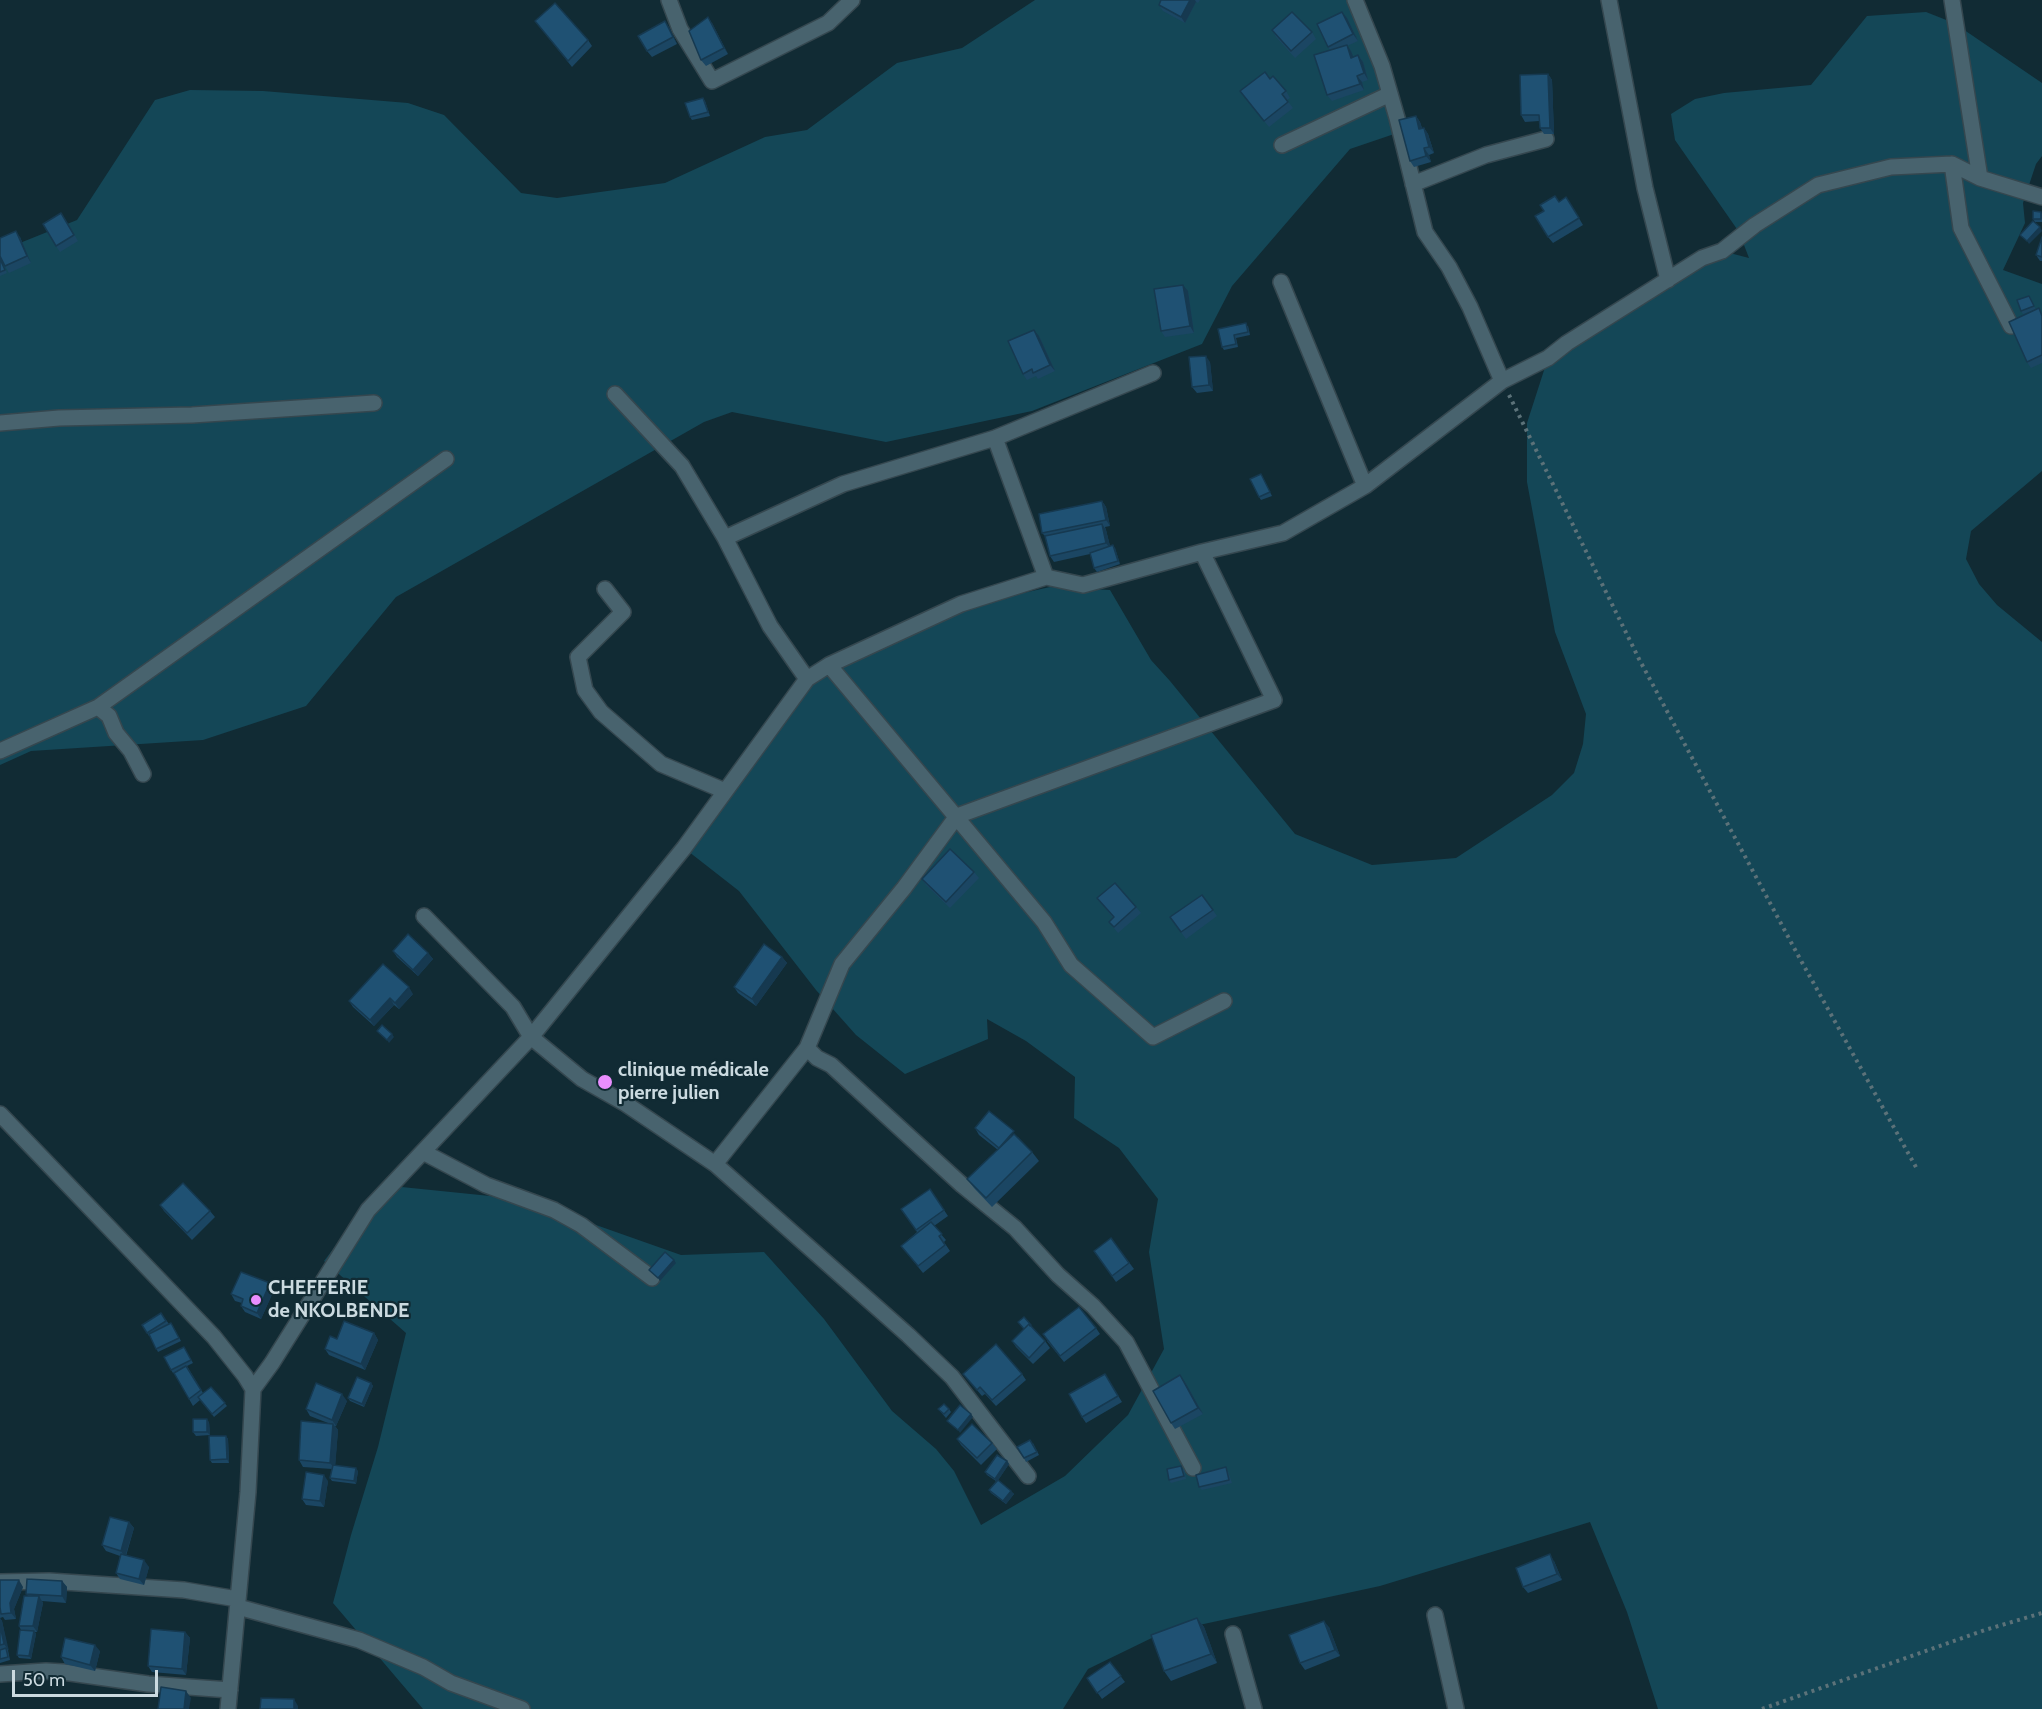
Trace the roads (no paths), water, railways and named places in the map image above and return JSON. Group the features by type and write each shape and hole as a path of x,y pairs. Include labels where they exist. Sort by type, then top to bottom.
{"street":[{"path":"669,0 680,29 712,81 828,23 852,0"},
{"path":"1355,0 1382,66 1425,232 1449,267 1502,381"},
{"path":"1609,0 1645,188 1668,280"},
{"path":"1952,0 1980,178"},
{"path":"1282,145 1390,94"},
{"path":"1413,184 1486,155 1546,139"},
{"path":"1952,164 1961,228 2011,326"},
{"path":"228,1709 248,1492 253,1389 272,1363 368,1210 531,1037 684,848 807,679 829,665 962,604 1046,577 1083,585 1202,552 1283,533 1365,486 1502,381 1548,358 1702,258 1722,251 1755,225 1818,185 1892,167 1952,164 1980,178 2042,197"},
{"path":"1281,282 1365,486"},
{"path":"725,538 843,484 995,438 1153,373"},
{"path":"615,394 682,466 725,538 770,626 807,679"},
{"path":"0,423 59,418 192,415 374,403"},
{"path":"995,438 1046,577"},
{"path":"0,751 98,707 446,459"},
{"path":"715,1164 807,1048 842,964 904,888 957,816 1274,700 1202,552"},
{"path":"605,589 623,612 578,657 585,690 601,712 661,764 725,791"},
{"path":"829,665 1044,922 1071,965 1153,1037 1224,1001"},
{"path":"98,707 109,716 116,733 131,751 144,774"},
{"path":"424,916 513,1007 531,1037 582,1079 626,1104 715,1164 952,1377 1028,1476"},
{"path":"807,1048 817,1058 831,1065 962,1185 1015,1228 1058,1275 1094,1306 1126,1342 1193,1468"},
{"path":"1,1117 214,1337 253,1389"},
{"path":"423,1152 486,1185 563,1215 581,1225 652,1278"},
{"path":"0,1582 50,1581 184,1590 238,1603 359,1640 423,1667 451,1683 522,1709"},
{"path":"1436,1615 1456,1709"},
{"path":"1233,1634 1254,1709"},
{"path":"0,1674 63,1672 148,1684 230,1690"}],"place":[{"name":"clinique médicale pierre julien","path":"605,1082"},
{"name":"CHEFFERIE de NKOLBENDE","path":"256,1300"}]}
